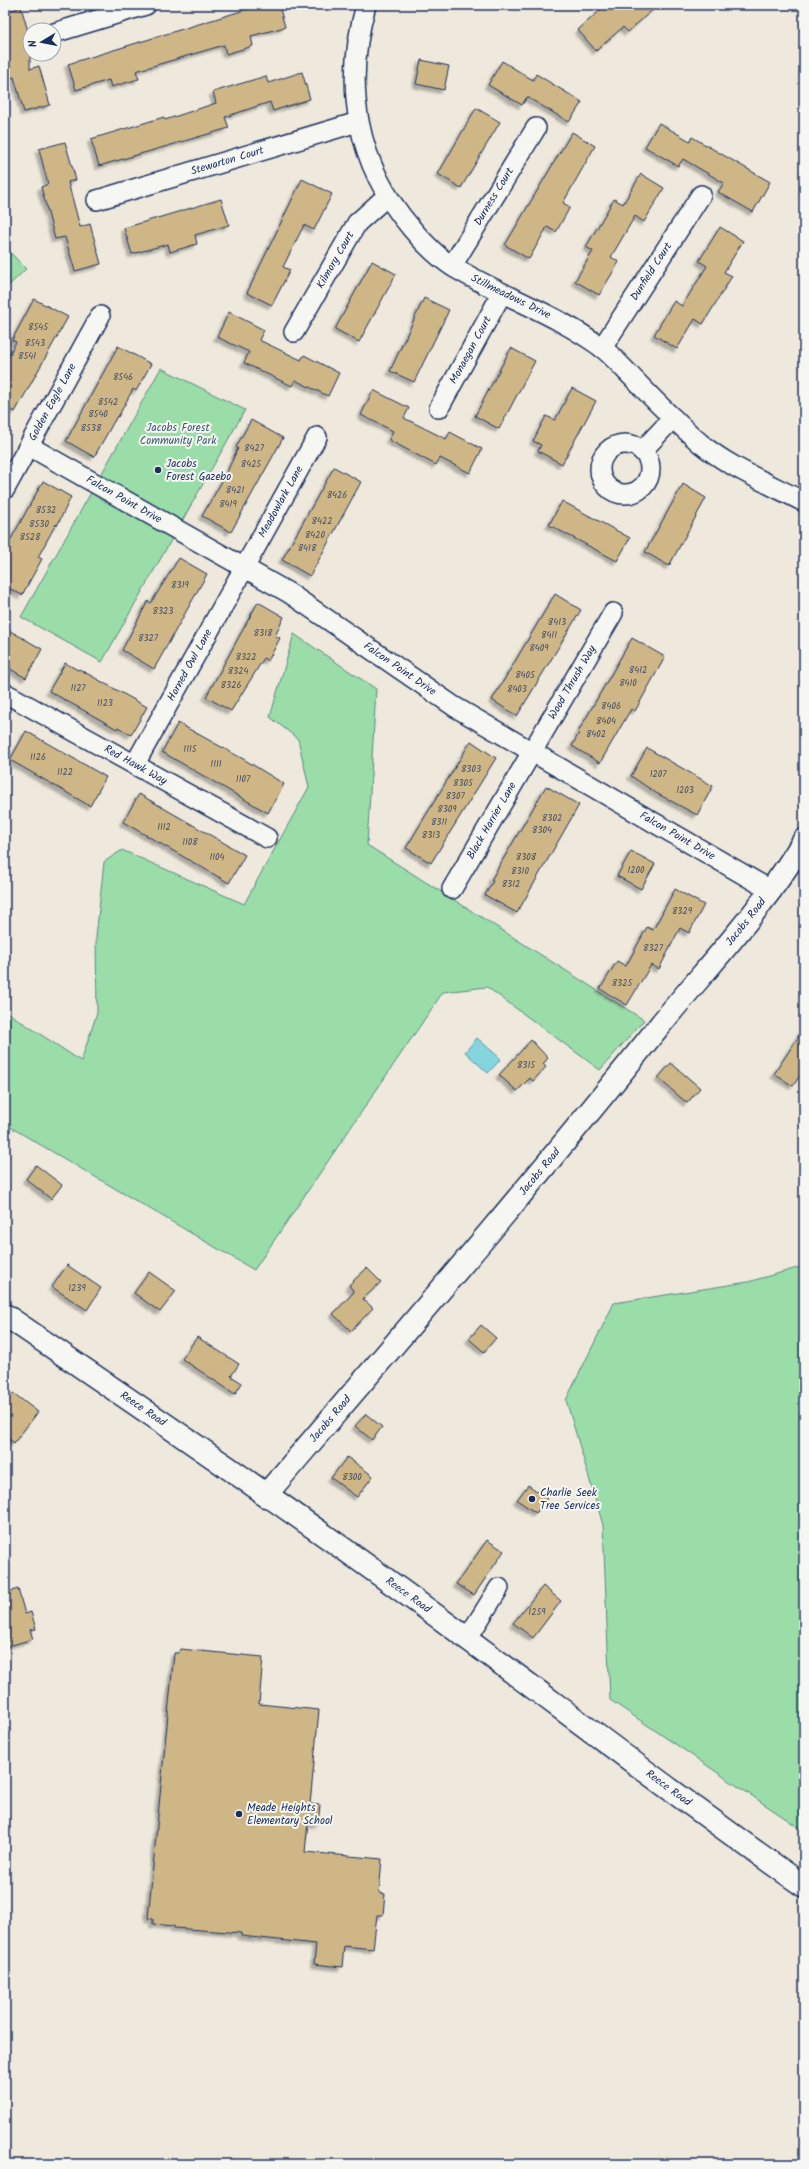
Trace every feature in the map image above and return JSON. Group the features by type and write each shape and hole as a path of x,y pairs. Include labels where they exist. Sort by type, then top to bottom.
{"main road":[{"name":"Jacobs Road","path":"265,1496 605,1095 772,890 804,840"},
{"name":"Reece Road","path":"5,1315 179,1434 467,1638 743,1843 804,1886"}],"street":[{"path":"62,31 146,5"},
{"name":"Stillmeadows Drive","path":"366,5 359,32 355,62 354,92 358,122 375,174 387,196 426,245 452,266 567,324 602,348 673,418 702,444 734,465 804,502"},
{"name":"Stewarton Court","path":"97,200 358,122"},
{"name":"Durness Court","path":"452,266 536,128"},
{"name":"Dunfield Court","path":"602,348 700,195"},
{"name":"Kilmory Court","path":"294,332 357,222 387,196"},
{"name":"Monaegan Court","path":"439,408 502,292"},
{"name":"Golden Eagle Lane","path":"5,489 100,316"},
{"path":"642,451 673,418"},
{"name":"Meadowlark Lane","path":"244,567 317,437"},
{"name":"Falcon Point Drive","path":"29,446 289,593 455,707 772,890"},
{"name":"Horned Owl Lane","path":"135,764 244,567"},
{"name":"Wood Thrush Way","path":"533,753 613,613"},
{"name":"Red Hawk Way","path":"5,693 267,838"},
{"name":"Black Harrier Lane","path":"452,889 533,753"},
{"path":"467,1638 499,1588"}],"green space":[{"path":"5,247 26,269 5,289"},
{"name":"Jacobs Forest Community Park","path":"161,368 245,410 102,662 21,617"},
{"path":"294,634 376,689 367,845 644,1020 600,1070 487,987 443,992 254,1270 5,1124 5,1011 81,1061 97,1013 96,937 104,862 122,850 244,904 309,787 298,739 270,717"},
{"path":"804,1266 804,1831 610,1700 603,1525 566,1400 614,1303 748,1282"}],"water":[{"path":"477,1038 501,1059 488,1073 465,1052"}],"building":[{"path":"261,5 279,5 285,27 251,36 253,46 226,54 224,45 136,71 139,79 111,87 109,80 76,90 68,64"},
{"path":"606,5 658,5 628,32 623,27 596,51 578,30"},
{"path":"21,7 25,22 22,22 22,62 30,62 30,69 39,66 50,105 24,112 14,77 5,80 5,12"},
{"path":"421,60 449,66 444,90 416,84"},
{"path":"502,61 533,80 536,74 582,102 569,122 527,97 522,105 488,85"},
{"path":"302,72 310,99 273,111 270,102 225,117 229,128 99,166 91,139 164,117 165,120 216,103 213,92 266,76 268,83"},
{"path":"476,108 500,122 461,188 438,174"},
{"path":"659,123 690,141 692,137 770,182 753,212 718,192 724,183 683,159 678,166 645,147"},
{"path":"572,132 595,146 563,203 570,207 556,232 547,227 529,259 505,245"},
{"path":"65,142 76,180 68,182 80,227 90,224 101,264 75,271 65,237 55,239 41,187 48,184 39,149"},
{"path":"641,174 664,188 644,222 635,216 611,257 619,262 599,295 575,281 593,251 586,247 614,199 623,204"},
{"path":"302,179 332,194 314,230 304,225 283,267 290,270 272,305 247,293"},
{"path":"221,199 229,225 195,235 197,244 170,252 168,244 132,254 124,228"},
{"path":"720,227 743,241 724,272 732,276 703,324 695,319 677,349 654,335 674,301 682,306 707,266 699,261"},
{"path":"372,261 396,274 359,342 335,329"},
{"path":"424,298 449,310 414,382 390,371"},
{"path":"34,299 68,317 15,412 5,407 5,362 16,342 12,340"},
{"path":"229,312 264,330 259,340 301,360 304,355 339,373 328,396 295,380 292,386 244,363 249,352 217,337"},
{"path":"118,346 151,364 136,391 133,389 94,457 66,441"},
{"path":"511,348 535,361 499,429 475,416"},
{"path":"572,388 596,401 562,464 538,451 541,445 533,441 546,416 555,420"},
{"path":"373,390 409,408 404,418 446,439 450,432 482,449 470,473 440,458 436,465 389,440 393,431 361,415"},
{"path":"251,420 283,438 231,532 202,516 225,476 238,448 236,447"},
{"path":"334,467 361,482 310,576 282,560"},
{"path":"43,481 71,497 57,526 56,524 38,557 42,559 22,595 5,586 5,550"},
{"path":"683,484 706,498 669,566 645,552"},
{"path":"562,501 630,538 617,561 549,525"},
{"path":"179,558 207,574 154,669 122,650 148,601 151,603"},
{"path":"555,594 581,610 517,716 492,700"},
{"path":"258,602 284,617 275,636 280,638 268,661 264,658 231,711 206,697"},
{"path":"5,628 42,649 26,678 5,666"},
{"path":"632,638 665,657 635,711 631,709 600,763 572,746 579,733 578,732"},
{"path":"65,663 78,670 79,669 147,707 131,735 118,727 117,729 49,691"},
{"path":"178,723 245,760 284,784 268,813 162,752"},
{"path":"26,731 106,777 90,806 10,760"},
{"path":"471,741 496,758 431,863 406,848"},
{"path":"647,748 713,786 697,815 656,793 631,776"},
{"path":"546,786 579,805 517,913 485,895 493,881 491,880"},
{"path":"139,794 245,855 229,883 123,822"},
{"path":"631,851 655,864 641,889 617,876"},
{"path":"675,889 704,905 689,933 680,928 659,969 651,965 627,1005 600,989 617,961 626,966 647,927 653,930"},
{"path":"804,1028 804,1069 793,1086 774,1074"},
{"path":"531,1040 548,1058 543,1064 546,1067 533,1081 530,1078 517,1091 499,1075"},
{"path":"671,1063 700,1088 687,1103 658,1078"},
{"path":"36,1165 62,1185 51,1199 26,1179"},
{"path":"67,1265 101,1288 87,1310 52,1287"},
{"path":"367,1268 381,1282 363,1299 373,1308 351,1331 333,1314 354,1292 349,1285"},
{"path":"149,1272 176,1291 160,1312 134,1293"},
{"path":"481,1325 496,1338 484,1352 469,1339"},
{"path":"197,1337 239,1364 231,1376 242,1383 235,1394 182,1359"},
{"path":"13,1393 38,1412 14,1443 5,1436 5,1403"},
{"path":"366,1414 382,1427 372,1440 355,1426"},
{"path":"347,1457 373,1476 357,1497 331,1478"},
{"name":"Charlie Seek Tree Services","path":"528,1485 547,1498 536,1513 517,1500"},
{"path":"487,1540 504,1551 474,1595 456,1584"},
{"path":"543,1586 561,1601 533,1638 513,1623"},
{"path":"18,1589 25,1614 31,1612 36,1629 30,1630 33,1639 5,1647 5,1593"},
{"name":"Meade Heights Elementary School","path":"180,1649 263,1657 259,1704 319,1710 310,1804 320,1805 318,1824 308,1823 305,1852 382,1859 379,1893 385,1894 383,1915 377,1915 373,1949 344,1946 342,1967 314,1964 316,1944 241,1936 241,1933 174,1928 174,1926 153,1924 153,1919 148,1918 174,1653 179,1653"}],"place":[{"name":"Jacobs Forest Gazebo","path":"158,470"},
{"name":"Charlie Seek Tree Services","path":"532,1499"},
{"name":"Meade Heights Elementary School","path":"239,1814"}]}
